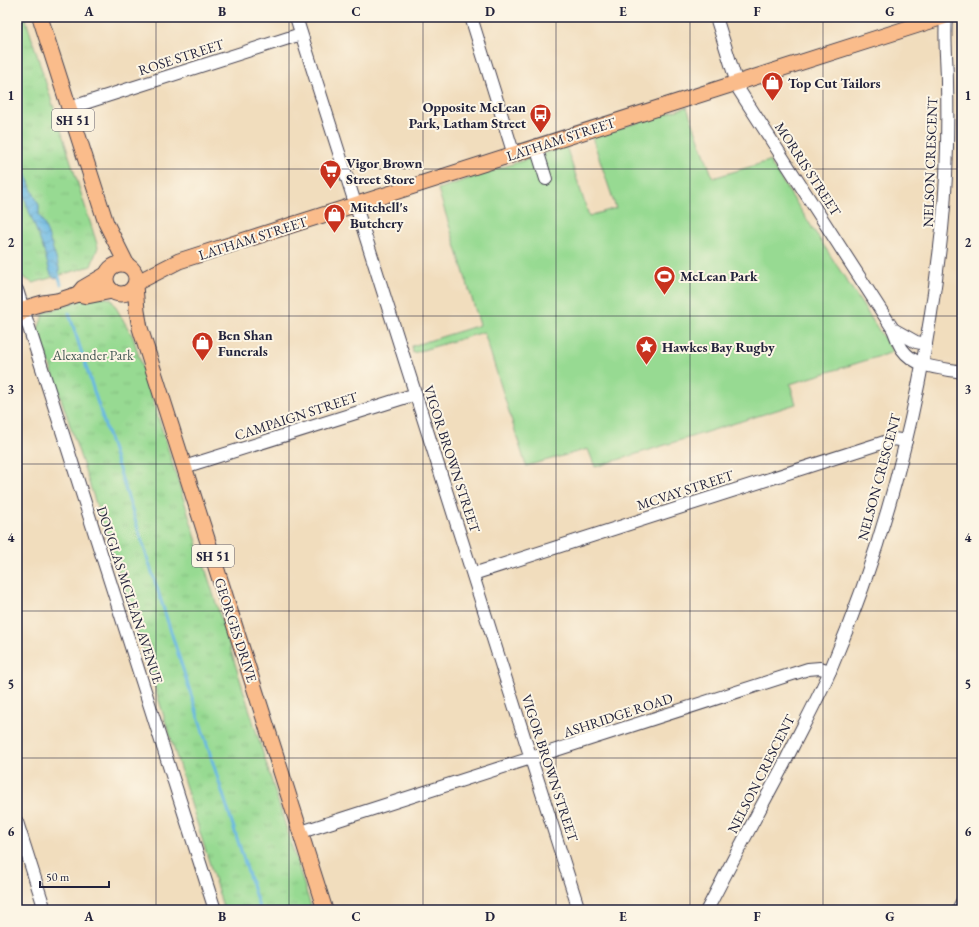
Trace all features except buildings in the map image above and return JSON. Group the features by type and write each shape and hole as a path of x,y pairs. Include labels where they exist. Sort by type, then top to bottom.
{"main road":[{"name":"GEORGES DRIVE","path":"40,17 106,223 133,275 140,328 325,910"},
{"name":"LATHAM STREET","path":"133,275 159,262 179,261 945,17"},
{"name":"GEORGES DRIVE","path":"106,223 111,259 109,271"},
{"path":"21,313 43,303 57,301 78,294 87,296 114,292 120,294 129,292 133,275 118,264 83,288 78,294"},
{"name":"SH 51","path":"109,271 107,283 114,292"},
{"name":"GEORGES DRIVE","path":"114,292 140,328"}],"street":[{"name":"VIGOR BROWN STREET","path":"296,17 579,910"},
{"path":"471,17 514,155"},
{"name":"MORRIS STREET","path":"716,17 739,90 893,329 902,348 909,357 923,364"},
{"name":"NELSON CRESCENT","path":"706,910 807,719 830,672 858,600 877,545 906,441 923,364 943,226 948,117 945,17"},
{"name":"ROSE STREET","path":"69,108 301,34"},
{"path":"536,147 546,179"},
{"name":"DOUGLAS MCLEAN AVENUE","path":"17,290 21,313 60,428 215,910"},
{"name":"MORRIS STREET","path":"893,329 916,342 926,344"},
{"path":"923,364 962,372"},
{"name":"CAMPAIGN STREET","path":"184,467 416,394"},
{"name":"MCVAY STREET","path":"473,574 894,439 906,441"},
{"name":"ASHRIDGE ROAD","path":"301,832 808,669 820,668 830,672"},
{"path":"17,822 45,910"},
{"path":"958,910 962,902"}],"green space":[{"path":"17,17 25,17 98,247 91,266 33,283 21,276 17,263"},
{"name":"McLean Park","path":"687,107 713,178 769,161 893,352 790,384 796,404 595,467 588,449 526,466 484,332 413,353 412,346 480,325 438,189 566,146 589,216 616,208 592,137"},
{"name":"Alexander Park","path":"94,295 111,299 133,337 312,910 224,910 125,591 38,329 44,313"}],"water":[{"path":"17,141 30,186 39,205 39,214 45,226 59,267 59,277 55,278 51,275 17,174"}],"waterway":[{"path":"58,274 61,284"},
{"path":"69,313 260,910"}],"place":[{"name":"Top Cut Tailors","path":"773,102"},
{"name":"Opposite McLean Park, Latham Street","path":"541,134"},
{"name":"Vigor Brown Street Store","path":"330,190"},
{"name":"Mitchell's Butchery","path":"334,234"},
{"name":"McLean Park","path":"664,296"},
{"name":"Ben Shan Funerals","path":"202,362"},
{"name":"Hawkes Bay Rugby","path":"647,366"}]}
